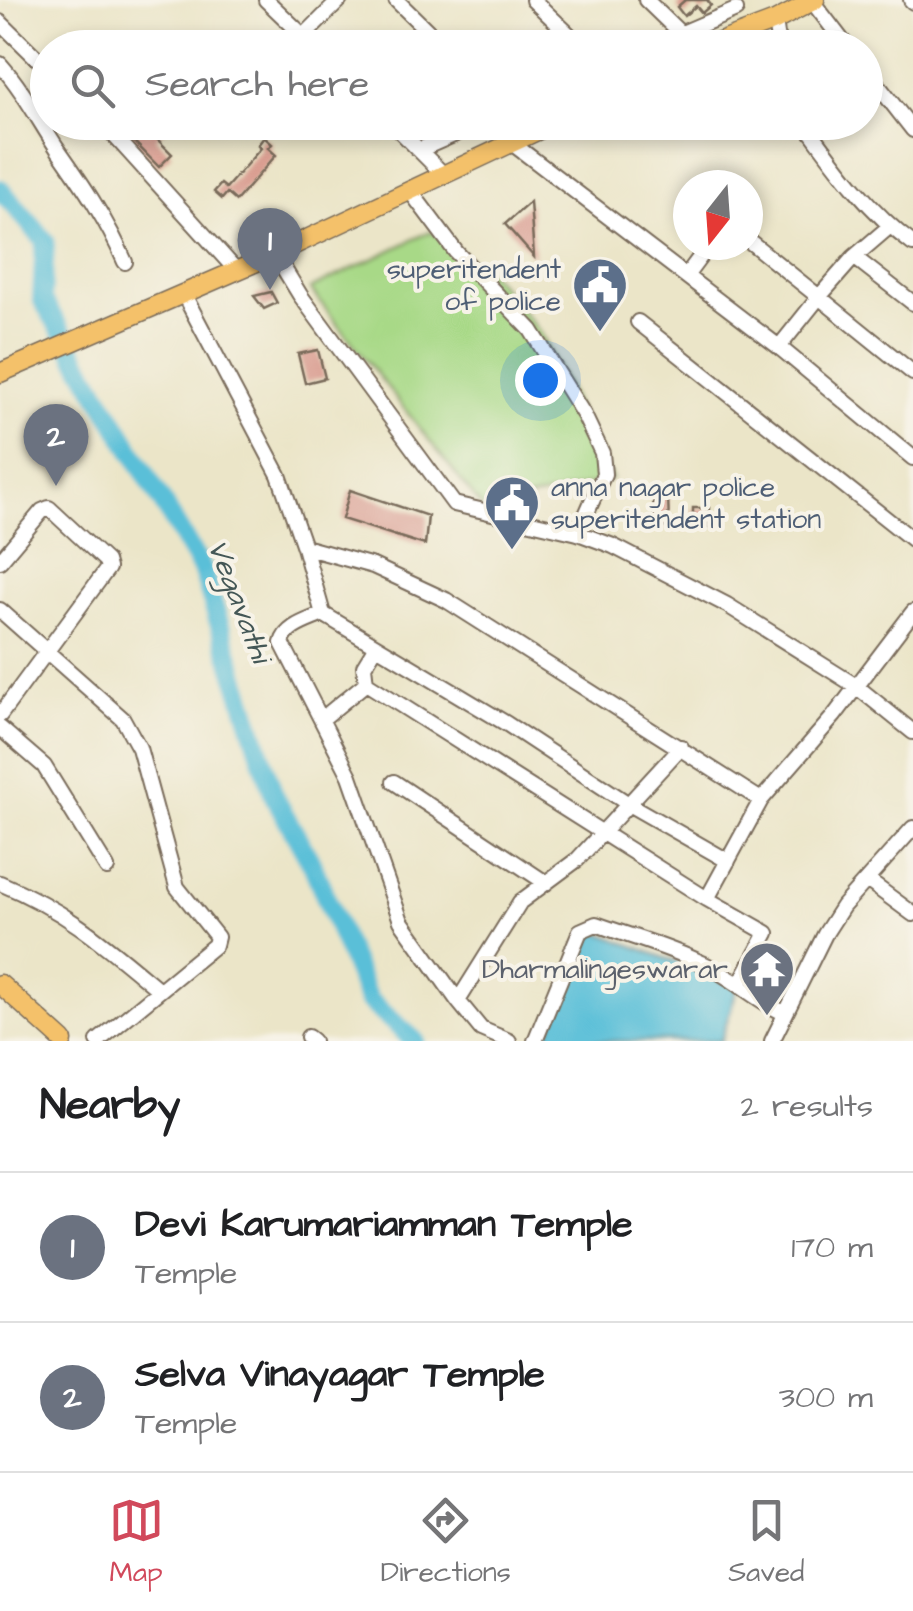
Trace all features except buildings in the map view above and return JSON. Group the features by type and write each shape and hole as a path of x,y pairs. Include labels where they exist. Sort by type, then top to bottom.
{"main road":[{"path":"751,30 813,0"},
{"path":"0,373 276,254 522,140"},
{"path":"0,984 63,1041"}],"street":[{"path":"266,0 298,30"},
{"path":"310,30 340,0"},
{"path":"396,0 427,30"},
{"path":"534,0 565,30"},
{"path":"646,0 677,30"},
{"path":"813,0 835,30"},
{"path":"686,30 735,5 742,30"},
{"path":"775,21 776,30"},
{"path":"0,22 30,51"},
{"path":"0,64 30,103"},
{"path":"883,92 913,130"},
{"path":"53,140 91,194 125,262"},
{"path":"118,140 236,270"},
{"path":"409,140 445,176"},
{"path":"419,150 442,140"},
{"path":"817,140 889,227 913,244"},
{"path":"514,144 779,347 913,458"},
{"path":"411,192 456,252 530,330 584,415 602,453 604,474 578,533"},
{"path":"779,347 854,257 889,227"},
{"path":"763,252 913,373"},
{"path":"276,254 300,295 454,504 578,533 613,546 726,605 856,686 913,732"},
{"path":"854,257 913,303"},
{"path":"686,276 698,260"},
{"path":"182,293 279,474 323,614 506,724 630,805 728,861"},
{"path":"638,322 913,540"},
{"path":"0,565 42,511 50,508 106,560 108,568 0,715"},
{"path":"304,547 373,566 446,600 762,800"},
{"path":"0,610 123,719 139,748 176,887 216,937 214,945 98,1041"},
{"path":"707,899 762,800 834,716 913,612"},
{"path":"323,614 294,627 284,635 282,643 350,776 401,921 458,1002 482,1028 510,1041"},
{"path":"366,683 364,666 375,648"},
{"path":"322,719 366,683"},
{"path":"366,683 767,933 740,983"},
{"path":"0,728 44,766 106,868"},
{"path":"458,1002 520,902 578,858 681,747"},
{"path":"394,782 546,883"},
{"path":"772,1041 825,934 844,906 913,828"},
{"path":"867,880 913,914"},
{"path":"0,883 80,924 158,989"},
{"path":"535,1041 580,931 596,924 676,952 740,983 757,1000 784,1013"}],"green space":[{"path":"431,231 491,274 541,333 612,479 484,510 310,289"}],"water":[{"path":"592,930 738,986 721,1041 545,1041"}],"waterway":[{"name":"Vegavathi","path":"0,189 45,241 42,299 202,569 274,796 312,864 368,1000 415,1041"}],"place":[{"name":"Devi Karumariamman Temple","path":"270,290"},
{"name":"superitendent of police","path":"600,334"},
{"name":"Selva Vinayagar Temple","path":"56,486"},
{"name":"anna nagar police superitendent station","path":"512,552"},
{"name":"Dharmalingeswarar","path":"767,1018"}]}
